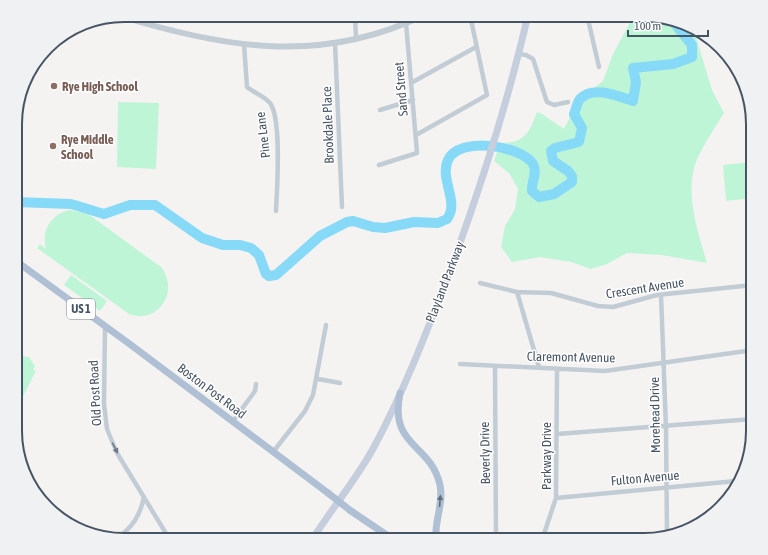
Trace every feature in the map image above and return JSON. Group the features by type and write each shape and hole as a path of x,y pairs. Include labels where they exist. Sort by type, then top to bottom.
{"main road":[{"name":"Playland Parkway","path":"316,533 363,465 400,393 442,290 487,161 496,134 526,22"},
{"name":"Boston Post Road","path":"22,265 233,421 351,511 384,533"},
{"path":"400,393 397,410 401,429 432,466 440,484 441,498 436,533"},
{"name":"Playland Parkway","path":"315,533 318,530"}],"street":[{"path":"142,22 196,37 244,44 302,47 356,39 406,23"},
{"path":"355,22 356,39"},
{"path":"416,135 487,95 471,22"},
{"path":"589,22 599,67"},
{"name":"Sand Street","path":"379,164 417,152 406,23"},
{"name":"Brookdale Place","path":"335,43 342,207"},
{"name":"Pine Lane","path":"244,44 247,87 270,103 273,113 276,135 276,212"},
{"path":"411,83 476,47"},
{"path":"518,54 526,55 533,59 547,102 554,105 568,102"},
{"path":"380,110 413,100"},
{"name":"Crescent Avenue","path":"480,283 517,292 551,293 598,306 613,307 661,295 746,286"},
{"path":"517,292 539,367"},
{"name":"Morehead Drive","path":"661,295 666,427 667,530"},
{"path":"273,452 305,411 313,395 318,378 326,325"},
{"name":"Old Post Road","path":"105,327 104,404 107,429 117,453 166,533"},
{"name":"Claremont Avenue","path":"460,364 605,371 746,351"},
{"name":"Beverly Drive","path":"495,366 496,533"},
{"name":"Parkway Drive","path":"544,533 556,498 557,369"},
{"path":"318,378 340,383"},
{"path":"233,421 256,392 256,384"},
{"path":"557,434 666,427 746,420"},
{"name":"Fulton Avenue","path":"556,498 732,482"},
{"path":"123,533 133,525 140,511 144,497"}],"green space":[{"path":"630,22 650,22 670,25 696,36 712,90 724,113 700,153 692,180 693,208 707,263 662,255 627,253 607,264 591,269 571,262 540,257 512,262 501,247 505,226 515,209 518,189 509,173 494,161 500,143 515,141 524,136 531,126 537,112 564,129 574,103 603,81 613,54"},
{"path":"118,102 159,103 156,169 117,167"},
{"path":"746,163 746,199 726,201 723,165"},
{"path":"70,210 88,214 161,267 166,276 168,286 167,295 163,304 157,310 149,315 139,316 129,314 37,248 40,244 46,249 45,235 49,224 58,215"},
{"path":"71,275 107,301 100,311 64,285"},
{"path":"22,356 29,357 35,366 33,370 36,371 22,398"},
{"path":"24,449 32,473 25,457"}],"waterway":[{"path":"22,202 71,204 104,214 130,205 155,205 202,238 223,245 240,245 251,248 259,255 266,274 269,276 276,275 320,236 347,222 353,221 373,227 385,228 414,222 438,223 447,219 450,212 451,198 447,183 446,167 448,160 454,153 464,148 490,146 503,148 526,157 533,164 535,171 532,191 539,197 554,194 572,182 572,176 568,171 553,161 551,151 555,148 579,142 582,128 574,114 579,100 585,95 599,92 613,94 633,101 636,82 633,68 673,64 692,57 692,45 678,28"}],"place":[{"name":"Rye High School","path":"54,86"},
{"name":"Rye Middle School","path":"53,146"}]}
